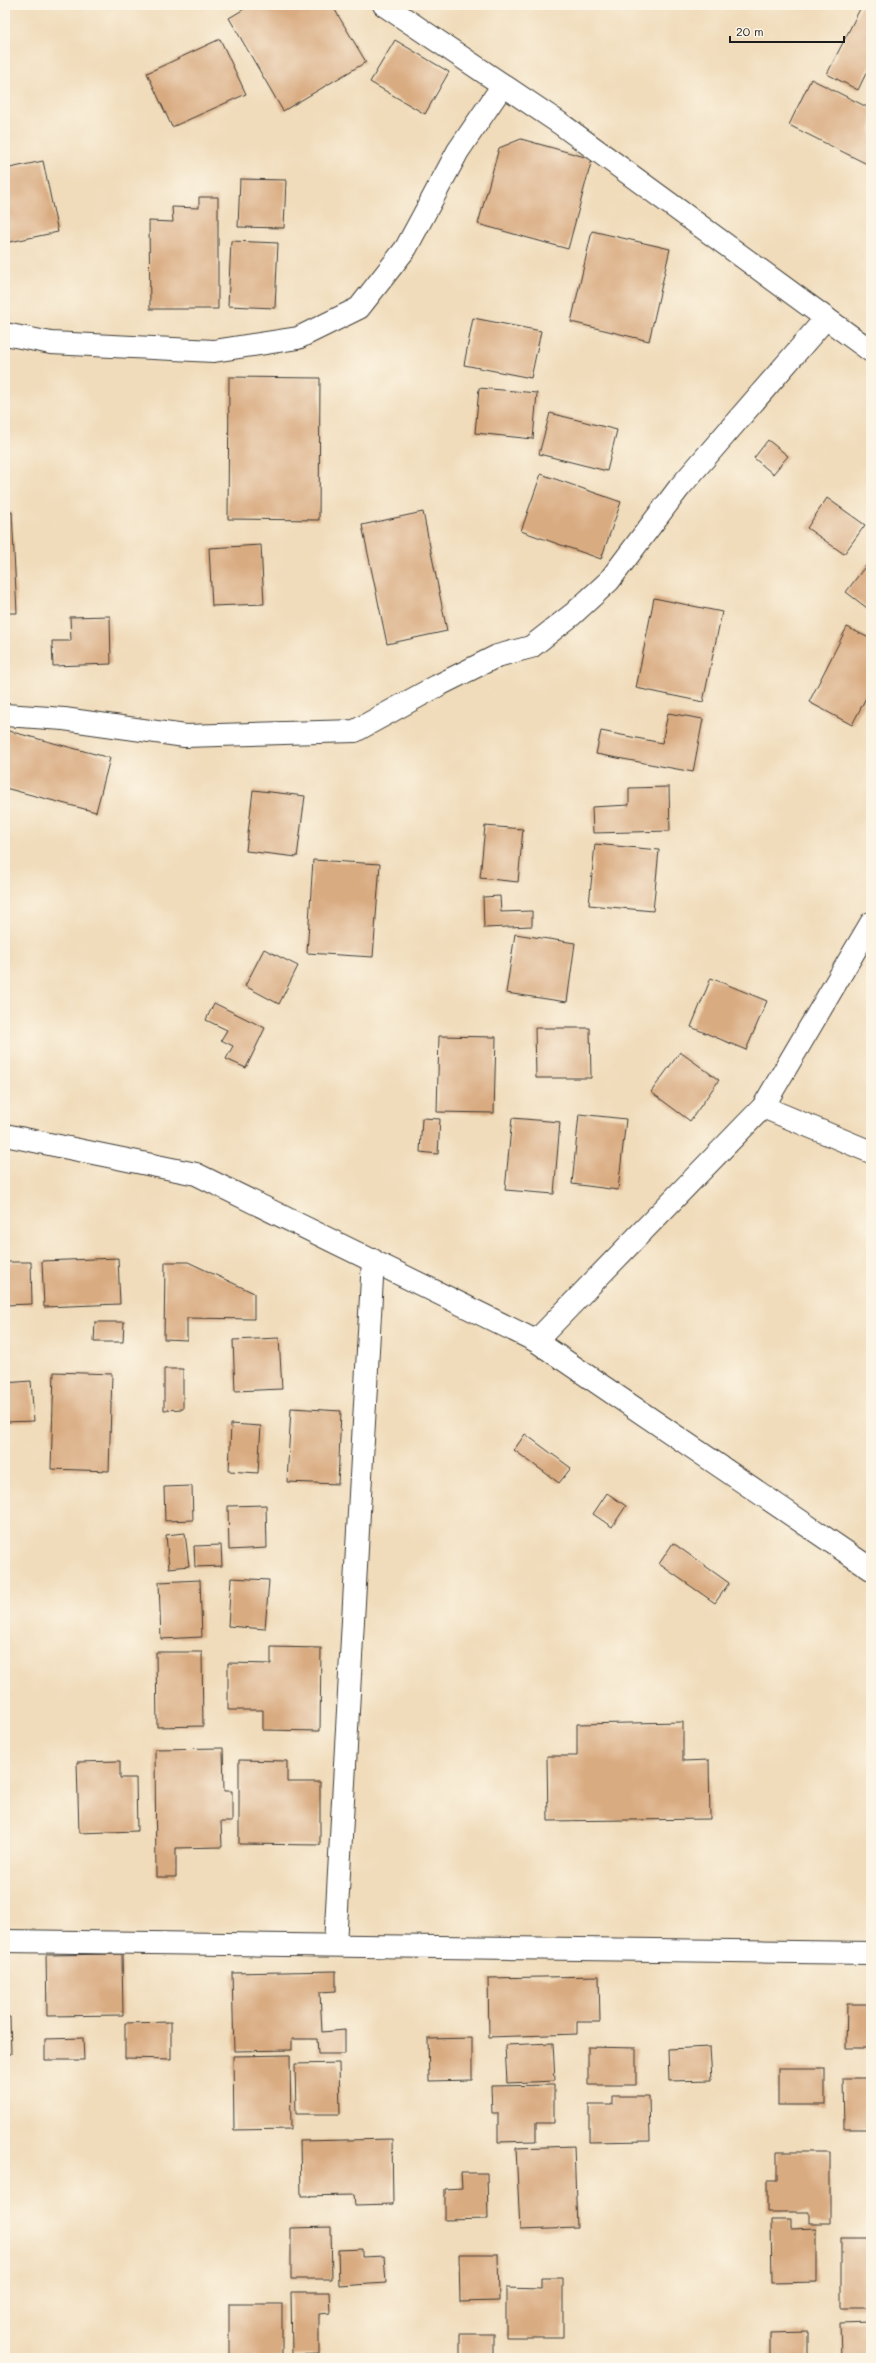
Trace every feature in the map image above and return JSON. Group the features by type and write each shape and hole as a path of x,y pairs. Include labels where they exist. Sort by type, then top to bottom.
{"street":[{"path":"384,5 561,124 871,351"},
{"path":"5,334 51,343 214,351 298,338 359,308 406,248 458,151 503,85"},
{"path":"5,715 64,719 186,736 355,731 437,686 497,656 531,647 573,614 609,581 679,488 826,318"},
{"path":"536,1340 763,1107 871,923"},
{"path":"763,1107 871,1152"},
{"path":"5,1135 196,1174 536,1340 871,1569"},
{"path":"335,1945 373,1260"},
{"path":"5,1941 871,1953"}],"building":[{"path":"251,5 332,5 366,62 283,111 229,18"},
{"path":"862,5 871,5 871,63 858,90 827,74"},
{"path":"220,39 246,94 172,127 147,73"},
{"path":"395,40 449,72 425,114 370,82"},
{"path":"811,79 871,109 871,166 789,125"},
{"path":"521,139 592,159 568,249 478,224 499,148"},
{"path":"43,161 58,232 5,243 5,169"},
{"path":"240,179 286,180 284,228 238,227"},
{"path":"199,197 218,197 218,309 150,309 149,221 173,222 172,207 199,208"},
{"path":"592,231 670,249 649,341 571,322"},
{"path":"231,241 278,243 275,308 228,306"},
{"path":"473,318 541,331 531,378 464,365"},
{"path":"229,377 320,378 319,520 228,519"},
{"path":"479,388 537,393 533,439 475,433"},
{"path":"550,413 617,430 607,471 539,454"},
{"path":"768,440 788,456 773,474 754,458"},
{"path":"541,474 621,502 601,559 521,531"},
{"path":"827,498 865,525 844,554 807,528"},
{"path":"12,512 17,613 5,613 5,513"},
{"path":"423,512 447,631 387,644 362,525"},
{"path":"261,545 264,604 212,606 209,548"},
{"path":"867,564 871,567 871,611 846,592"},
{"path":"654,598 722,612 703,702 636,688"},
{"path":"110,616 111,664 53,666 52,641 71,641 70,617"},
{"path":"847,627 871,639 871,688 852,725 809,702"},
{"path":"668,713 703,719 693,772 596,754 601,731 662,743"},
{"path":"5,730 110,758 96,812 5,788"},
{"path":"669,787 670,831 593,833 592,807 629,805 629,788"},
{"path":"253,790 305,796 297,857 246,851"},
{"path":"485,826 523,829 518,882 480,878"},
{"path":"595,844 659,850 653,911 589,905"},
{"path":"313,860 380,864 373,957 307,953"},
{"path":"500,896 501,912 532,911 532,926 484,928 483,897"},
{"path":"515,934 575,943 567,1002 506,993"},
{"path":"264,949 298,966 279,1004 245,986"},
{"path":"711,978 767,1001 746,1050 691,1027"},
{"path":"214,1003 265,1028 246,1068 226,1059 233,1046 221,1040 227,1030 206,1020"},
{"path":"535,1028 590,1028 591,1078 536,1078"},
{"path":"439,1036 496,1037 494,1113 437,1112"},
{"path":"680,1052 719,1080 690,1121 651,1092"},
{"path":"579,1114 626,1119 618,1190 572,1184"},
{"path":"422,1118 440,1119 438,1154 420,1152"},
{"path":"512,1118 560,1122 554,1194 505,1190"},
{"path":"118,1258 120,1304 44,1307 42,1261"},
{"path":"5,1262 31,1262 32,1304 5,1305"},
{"path":"165,1262 188,1262 254,1293 254,1319 187,1318 187,1340 164,1339"},
{"path":"95,1322 124,1322 123,1342 94,1342"},
{"path":"279,1338 282,1389 235,1391 233,1340"},
{"path":"164,1369 183,1369 183,1409 164,1410"},
{"path":"54,1372 112,1374 109,1471 51,1469"},
{"path":"31,1381 34,1421 5,1422 5,1383"},
{"path":"291,1408 341,1411 338,1484 287,1482"},
{"path":"231,1424 261,1426 258,1473 229,1471"},
{"path":"525,1434 571,1468 559,1483 514,1450"},
{"path":"192,1486 193,1520 165,1521 164,1487"},
{"path":"607,1493 626,1506 612,1527 593,1514"},
{"path":"266,1505 267,1548 229,1550 228,1506"},
{"path":"185,1533 189,1566 169,1568 166,1535"},
{"path":"673,1543 729,1583 715,1603 659,1564"},
{"path":"221,1545 222,1566 195,1567 194,1546"},
{"path":"231,1578 269,1580 265,1629 228,1626"},
{"path":"200,1580 202,1637 161,1639 159,1582"},
{"path":"271,1647 321,1648 320,1731 263,1730 263,1710 228,1710 228,1663 271,1664"},
{"path":"156,1652 202,1652 203,1726 157,1727"},
{"path":"683,1722 683,1761 709,1760 710,1819 548,1821 547,1756 577,1756 577,1724"},
{"path":"223,1748 224,1791 232,1791 232,1822 221,1822 222,1847 176,1848 176,1877 156,1877 155,1749"},
{"path":"239,1760 287,1761 287,1782 320,1782 320,1845 239,1844"},
{"path":"120,1761 120,1778 136,1778 137,1831 79,1833 77,1762"},
{"path":"122,1954 123,2015 47,2016 46,1955"},
{"path":"336,1971 336,1991 320,1992 322,2032 345,2030 345,2054 318,2054 317,2039 292,2039 292,2050 234,2051 232,1973"},
{"path":"599,1976 600,2022 577,2022 577,2034 489,2037 488,1978"},
{"path":"847,2004 871,2004 871,2048 846,2048"},
{"path":"5,2017 10,2017 11,2054 5,2054"},
{"path":"171,2022 171,2059 125,2058 125,2023"},
{"path":"83,2038 84,2060 45,2060 45,2039"},
{"path":"472,2038 472,2080 429,2081 428,2039"},
{"path":"553,2043 555,2081 507,2083 505,2045"},
{"path":"588,2047 636,2048 636,2085 588,2085"},
{"path":"710,2047 712,2080 669,2081 668,2049"},
{"path":"290,2055 291,2129 234,2130 233,2056"},
{"path":"339,2063 340,2114 296,2114 295,2064"},
{"path":"778,2068 825,2068 825,2105 778,2105"},
{"path":"843,2078 871,2078 871,2129 844,2129"},
{"path":"554,2085 554,2123 536,2123 536,2141 498,2142 498,2113 492,2113 491,2086"},
{"path":"612,2096 649,2096 650,2141 589,2142 589,2105 612,2105"},
{"path":"392,2139 393,2204 355,2205 354,2195 301,2196 300,2141"},
{"path":"574,2146 577,2228 520,2230 516,2148"},
{"path":"777,2152 830,2152 830,2223 809,2223 809,2212 767,2212 767,2181 777,2181"},
{"path":"461,2173 487,2173 488,2219 445,2220 445,2189 462,2188"},
{"path":"771,2220 791,2220 791,2229 817,2228 817,2282 772,2283"},
{"path":"331,2227 332,2279 291,2279 291,2228"},
{"path":"841,2238 871,2238 871,2308 841,2308"},
{"path":"362,2249 362,2257 384,2256 386,2283 339,2286 338,2250"},
{"path":"459,2254 498,2254 499,2301 460,2302"},
{"path":"541,2278 563,2278 563,2337 506,2337 506,2288 541,2289"},
{"path":"291,2292 329,2292 330,2313 319,2314 319,2354 292,2355"},
{"path":"229,2304 282,2304 282,2358 229,2358"},
{"path":"871,2322 871,2358 841,2358 840,2323"},
{"path":"808,2332 808,2358 770,2358 770,2333"},
{"path":"460,2334 494,2334 494,2358 460,2358"}]}
